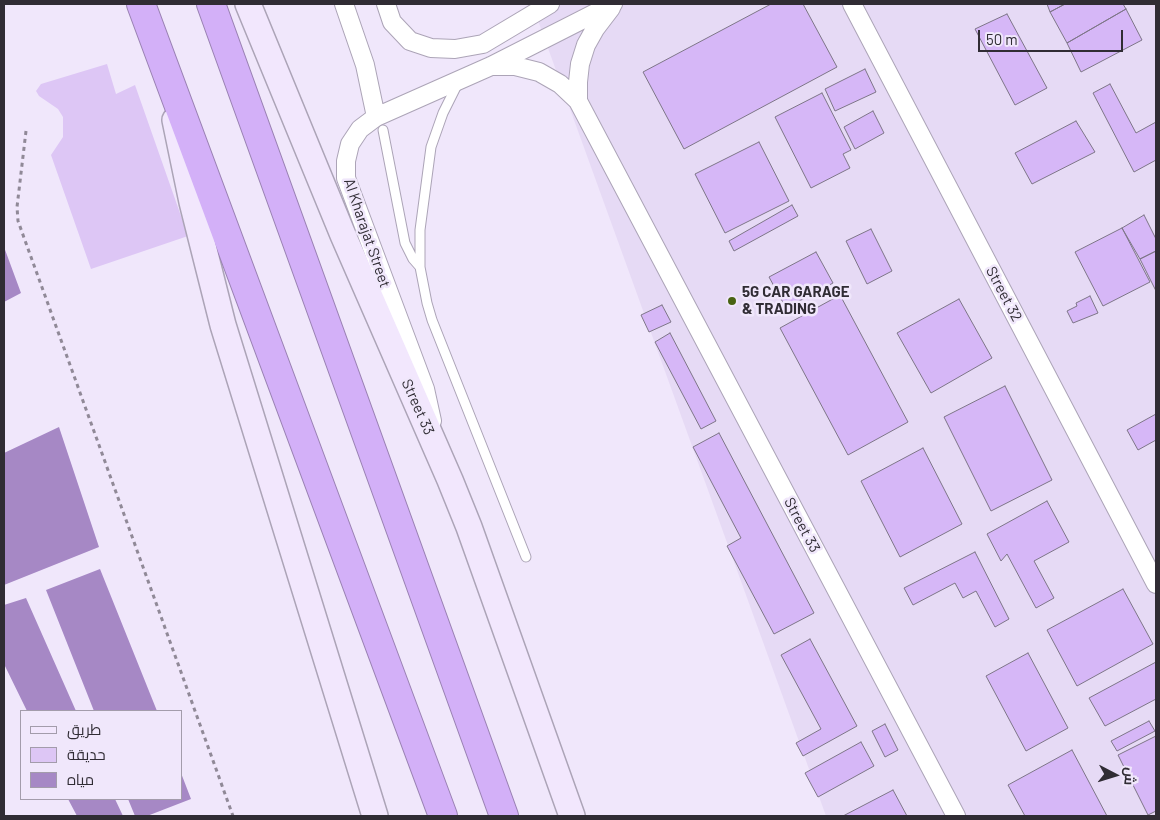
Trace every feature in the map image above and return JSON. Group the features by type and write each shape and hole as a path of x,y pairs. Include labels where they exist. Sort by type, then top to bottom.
{"highway":[{"path":"141,4 442,816"},
{"path":"211,4 504,816"}],"street":[{"name":"Street 33","path":"248,4 347,244 432,437 469,527 572,816"},
{"path":"344,4 366,65 379,123"},
{"path":"386,4 392,22 410,42 431,48 455,49 483,44 550,4"},
{"name":"Street 33","path":"578,101 580,64 586,45 606,13 615,4"},
{"name":"Al Kharajat Street","path":"432,437 431,413 425,389 346,178 346,161 350,144 360,129 379,123 615,4"},
{"name":"Street 32","path":"852,4 1156,584"},
{"name":"Street 33","path":"491,66 515,66 539,72 560,84 578,101 956,816"},
{"path":"168,78 192,202 223,325 376,816"}],"lane":[{"path":"460,81 442,113 431,147 420,230 420,267 432,320 526,557"},
{"path":"379,123 405,243 413,259 420,267"}],"path":[{"path":"26,131 17,207 18,221 233,816"}],"shaded area":[{"path":"532,4 1156,4 1156,816 826,816"}],"green space":[{"path":"107,64 116,94 135,85 188,236 91,269 51,155 63,137 63,117 58,109 39,96 36,91 41,84"}],"water":[{"path":"4,247 21,293 4,302"},
{"path":"59,427 99,547 4,585 4,453"},
{"path":"100,569 157,710 94,710 46,590"},
{"path":"26,598 76,710 27,710 4,664 4,605"},
{"path":"182,776 191,799 147,816 135,816 128,800 182,800"},
{"path":"69,800 115,800 123,816 77,816"}],"building":[{"path":"771,4 803,4 837,67 684,149 643,72"},
{"path":"1047,4 1065,4 1050,12"},
{"path":"1065,4 1123,4 1126,9 1067,43 1050,12"},
{"path":"1126,9 1142,40 1081,72 1067,43"},
{"path":"1007,14 1047,88 1015,105 975,29"},
{"path":"865,69 876,92 835,111 825,89"},
{"path":"1110,84 1136,133 1156,122 1156,160 1134,172 1093,93"},
{"path":"822,93 851,150 843,154 850,168 811,188 775,117"},
{"path":"873,111 884,133 855,149 844,127"},
{"path":"1076,121 1095,152 1032,184 1015,153"},
{"path":"759,142 789,201 725,233 695,174"},
{"path":"792,205 798,216 734,251 729,241"},
{"path":"1144,215 1156,239 1156,251 1140,259 1122,228"},
{"path":"1122,228 1150,282 1103,306 1075,252"},
{"path":"871,229 892,271 867,284 846,241"},
{"path":"1156,251 1156,291 1140,259"},
{"path":"816,252 833,283 786,308 769,277"},
{"path":"840,295 908,422 848,455 780,328"},
{"path":"1090,296 1098,313 1073,323 1067,311 1077,306 1076,303"},
{"path":"959,299 992,358 931,393 897,333"},
{"path":"662,305 671,322 649,332 641,315"},
{"path":"670,333 716,421 701,429 655,342"},
{"path":"1005,386 1052,480 991,511 944,417"},
{"path":"1156,414 1156,440 1138,450 1127,430"},
{"path":"719,433 814,613 774,634 727,546 741,538 693,447"},
{"path":"923,448 962,524 900,557 861,481"},
{"path":"1047,501 1069,542 1034,561 1054,598 1036,608 1007,554 1001,561 987,534"},
{"path":"975,552 1009,619 995,627 976,591 963,598 955,583 913,605 904,588"},
{"path":"1123,589 1153,644 1077,686 1047,630"},
{"path":"810,639 857,726 803,756 796,743 821,729 781,655"},
{"path":"1028,653 1068,728 1026,751 986,676"},
{"path":"1156,662 1156,699 1105,726 1089,698"},
{"path":"1149,721 1155,731 1117,751 1111,741"},
{"path":"885,724 898,750 885,757 872,731"},
{"path":"1156,736 1156,811 1148,815 1118,755"},
{"path":"861,742 874,766 818,797 805,773"},
{"path":"1072,750 1107,816 1025,816 1008,785"},
{"path":"893,790 907,816 843,816"}],"place":[{"name":"5G CAR GARAGE & TRADING","path":"732,301"}]}
